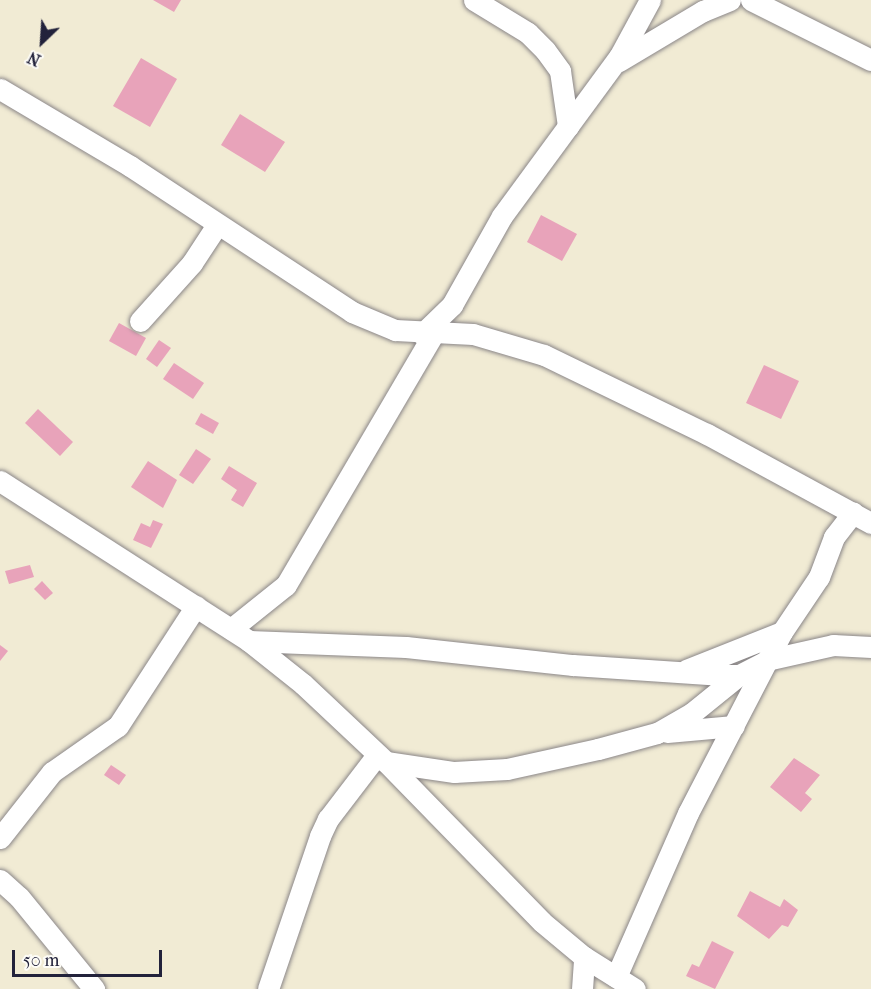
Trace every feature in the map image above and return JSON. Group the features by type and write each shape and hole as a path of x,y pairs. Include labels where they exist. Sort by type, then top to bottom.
{"street":[{"path":"474,0 528,33 545,50 560,71 568,126"},
{"path":"231,628 286,585 429,332 452,305 502,216 613,64 650,0"},
{"path":"613,64 703,11 730,0"},
{"path":"751,0 871,60"},
{"path":"0,89 130,166 352,312 395,330 482,336 544,356 707,434 862,518 834,537 819,577 782,632 771,659 688,813 616,977"},
{"path":"140,321 192,263 217,225"},
{"path":"0,482 231,628 303,684 381,758 509,892 584,957 635,989"},
{"path":"0,838 52,772 118,726 196,606"},
{"path":"686,670 782,632"},
{"path":"249,641 406,647 573,665 686,670 739,675"},
{"path":"657,734 692,713 739,675 771,659 839,644 871,647"},
{"path":"381,758 454,772 507,769 657,734 735,726"},
{"path":"268,989 320,836 328,819 381,758"},
{"path":"0,880 19,897 94,989"},
{"path":"582,989 584,957"}],"building":[{"path":"153,0 181,0 174,12"},
{"path":"141,58 177,79 150,127 113,106"},
{"path":"240,114 285,142 265,172 221,145"},
{"path":"541,215 577,234 562,261 527,242"},
{"path":"119,323 146,338 136,356 109,341"},
{"path":"159,340 171,348 157,367 146,359"},
{"path":"174,363 204,383 193,399 163,379"},
{"path":"764,365 799,381 781,419 746,403"},
{"path":"38,409 73,442 60,456 25,423"},
{"path":"201,413 219,423 213,434 195,424"},
{"path":"196,449 211,459 193,484 179,475"},
{"path":"148,461 177,480 163,508 131,487"},
{"path":"229,466 257,483 243,507 231,500 237,490 221,479"},
{"path":"153,520 163,524 151,548 133,540 141,523 150,527"},
{"path":"30,565 34,577 9,584 5,571"},
{"path":"42,581 53,593 45,600 34,589"},
{"path":"0,645 8,651 0,661"},
{"path":"794,758 820,775 805,793 812,799 801,812 770,787"},
{"path":"111,765 126,775 119,785 104,775"},
{"path":"750,891 780,907 784,899 798,910 788,927 782,925 769,939 737,916"},
{"path":"712,941 734,952 715,989 686,976 692,964 699,967"}]}
